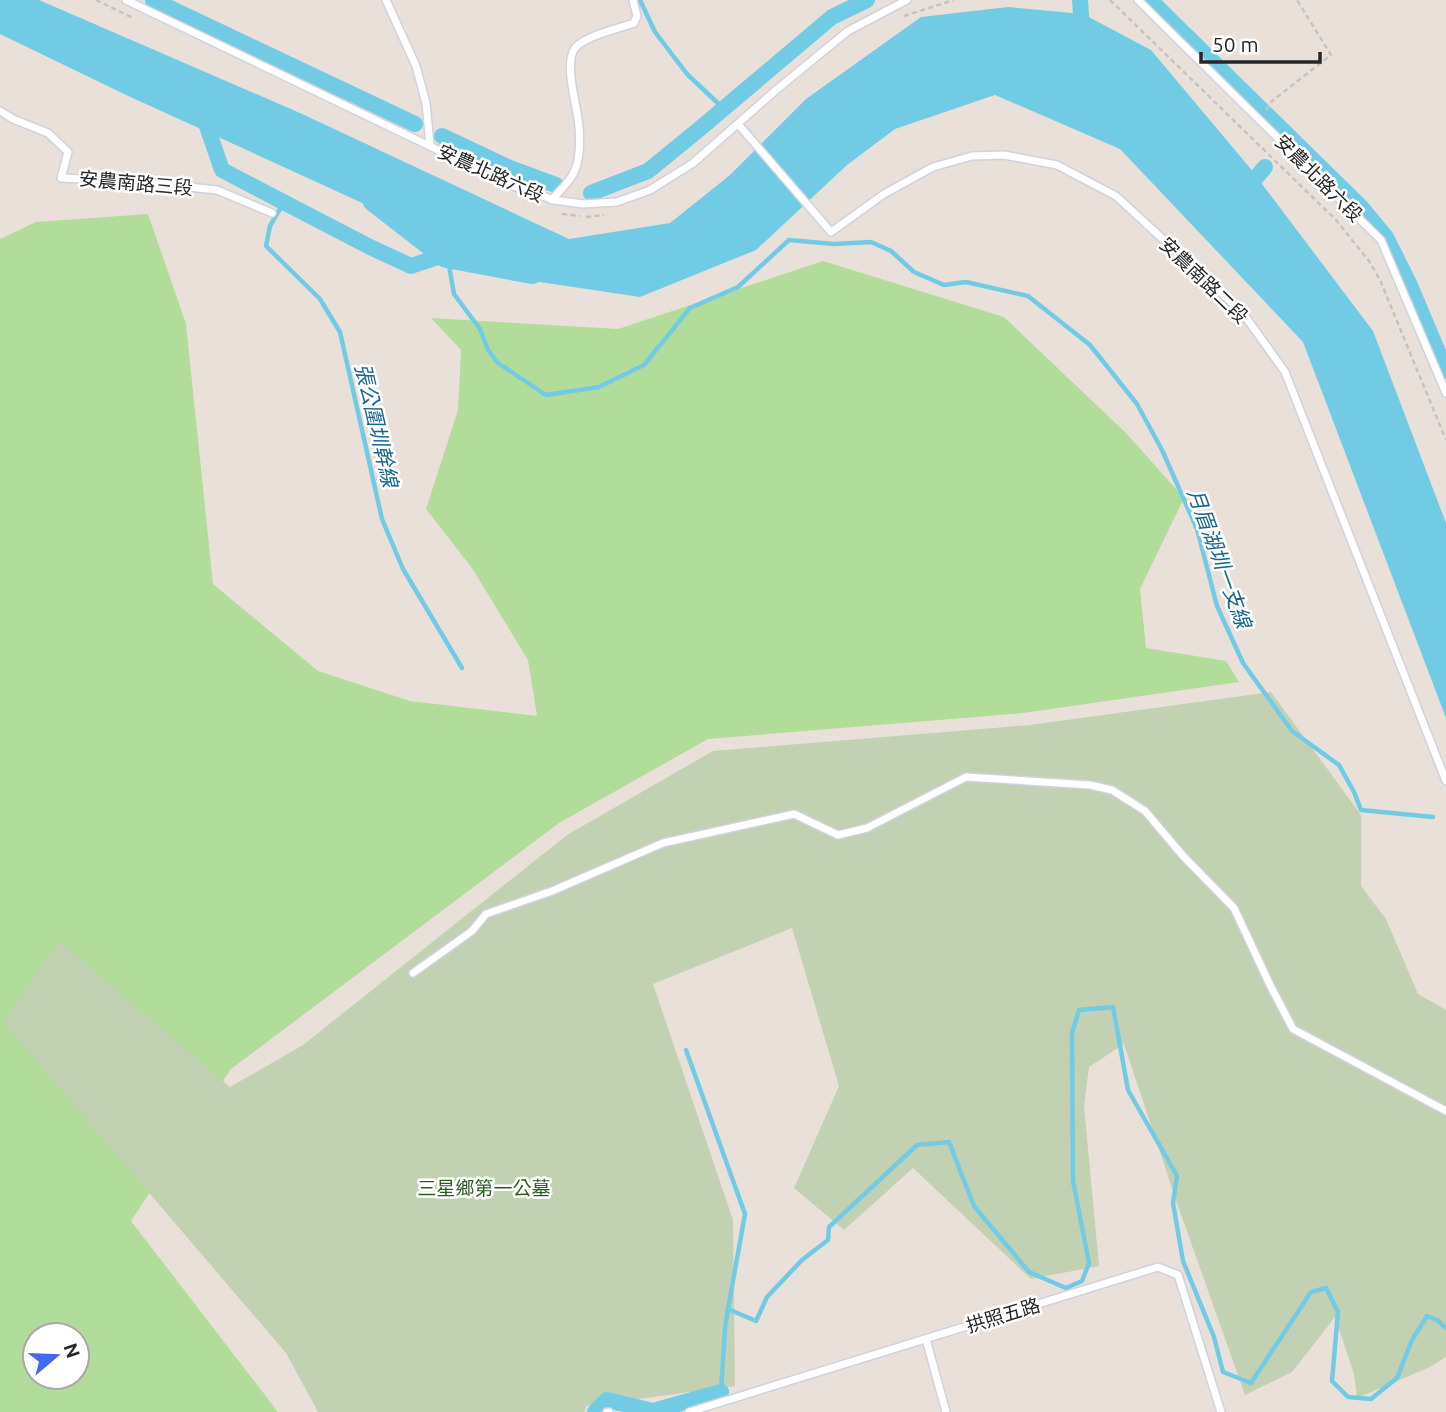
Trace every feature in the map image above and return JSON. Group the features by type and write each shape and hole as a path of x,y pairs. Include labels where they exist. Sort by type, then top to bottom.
{"lane":[{"name":"安農北路六段","path":"126,0 513,186 552,200 583,204 617,202 650,190 693,163 848,31 907,0"},
{"path":"386,0 416,66 426,103 430,145"},
{"path":"552,200 575,172 578,154 579,126 572,91 571,55 577,46 591,38 635,23 637,16 633,0"},
{"name":"安農北路六段","path":"1138,0 1381,240 1446,393"},
{"name":"安農南路三段","path":"0,111 48,133 68,152 61,178 217,190 272,213"},
{"name":"安農南路二段","path":"738,124 831,232 884,194 933,167 972,156 1004,155 1057,165 1115,196 1242,312 1286,372 1446,781"},
{"path":"413,973 471,931 486,914 552,891 663,843 793,814 838,835 867,828 966,777 1090,785 1112,790 1145,811 1184,857 1234,908 1269,985 1293,1029 1446,1111"},
{"name":"拱照五路","path":"689,1412 1158,1267 1178,1275 1221,1412"},
{"path":"926,1339 946,1412"}],"path":[{"path":"902,17 954,0"},
{"path":"1111,0 1336,220 1369,261 1380,280 1446,440"},
{"path":"1272,101 1331,55 1297,0"}],"green space":[{"path":"148,214 186,324 213,584 318,671 410,701 537,716 528,660 472,568 426,509 458,410 461,350 431,318 618,329 823,261 1004,317 1126,433 1184,498 1140,589 1146,648 1226,661 1239,682 1023,713 708,739 559,823 231,1069 131,1221 278,1412 0,1412 0,239 36,222"},
{"name":"三星鄉第一公墓","path":"1271,692 1361,815 1361,886 1386,919 1418,994 1446,1010 1446,1357 1430,1367 1357,1398 1354,1374 1335,1317 1292,1372 1245,1395 1124,1044 1089,1067 1084,1106 1099,1266 1031,1279 913,1168 844,1230 794,1188 839,1086 792,928 653,984 733,1220 735,1386 586,1406 584,1412 318,1412 286,1353 3,1022 59,941 230,1087 303,1045 567,835 713,751 1030,725"}],"water":[{"path":"0,0 39,0 300,113 569,239 670,223 730,175 806,99 921,17 1008,7 1083,14 1151,50 1250,168 1373,331 1446,523 1446,718 1303,342 1120,149 995,95 895,129 847,165 756,250 640,297 533,281 124,94 0,34"}],"waterway":[{"path":"153,0 415,124"},
{"path":"640,0 655,32 687,74 724,109"},
{"path":"591,193 648,171 832,17 867,0"},
{"path":"1080,0 1082,32"},
{"path":"1150,0 1362,208 1386,237 1409,283 1446,371"},
{"path":"203,115 222,170 411,266 447,254"},
{"path":"442,136 510,168 556,185"},
{"path":"1244,192 1265,167"},
{"path":"376,199 447,254 532,270"},
{"name":"張公圍圳幹線","path":"284,202 270,226 266,246 320,299 340,332 382,519 403,569 462,668"},
{"name":"月眉湖圳一支線","path":"447,254 454,294 480,329 488,350 498,363 546,395 599,387 644,365 690,308 738,287 789,240 834,244 871,242 891,251 914,272 944,285 966,282 1028,296 1090,345 1137,404 1162,450 1197,529 1217,606 1243,663 1292,731 1339,765 1361,810 1433,817"},
{"path":"721,1392 728,1309 756,1321 767,1297 802,1260 828,1240 829,1227 917,1145 949,1142 974,1206 1029,1272 1066,1288 1082,1281 1089,1263 1073,1181 1072,1033 1079,1010 1113,1007 1128,1090 1177,1176 1173,1203 1183,1261 1214,1337 1223,1372 1251,1383 1311,1292 1326,1288 1338,1312 1332,1381 1348,1397 1371,1399 1397,1378 1412,1340 1427,1316 1446,1328"},
{"path":"686,1050 745,1214 728,1309"},
{"path":"595,1412 607,1400 653,1411 721,1392"}]}
